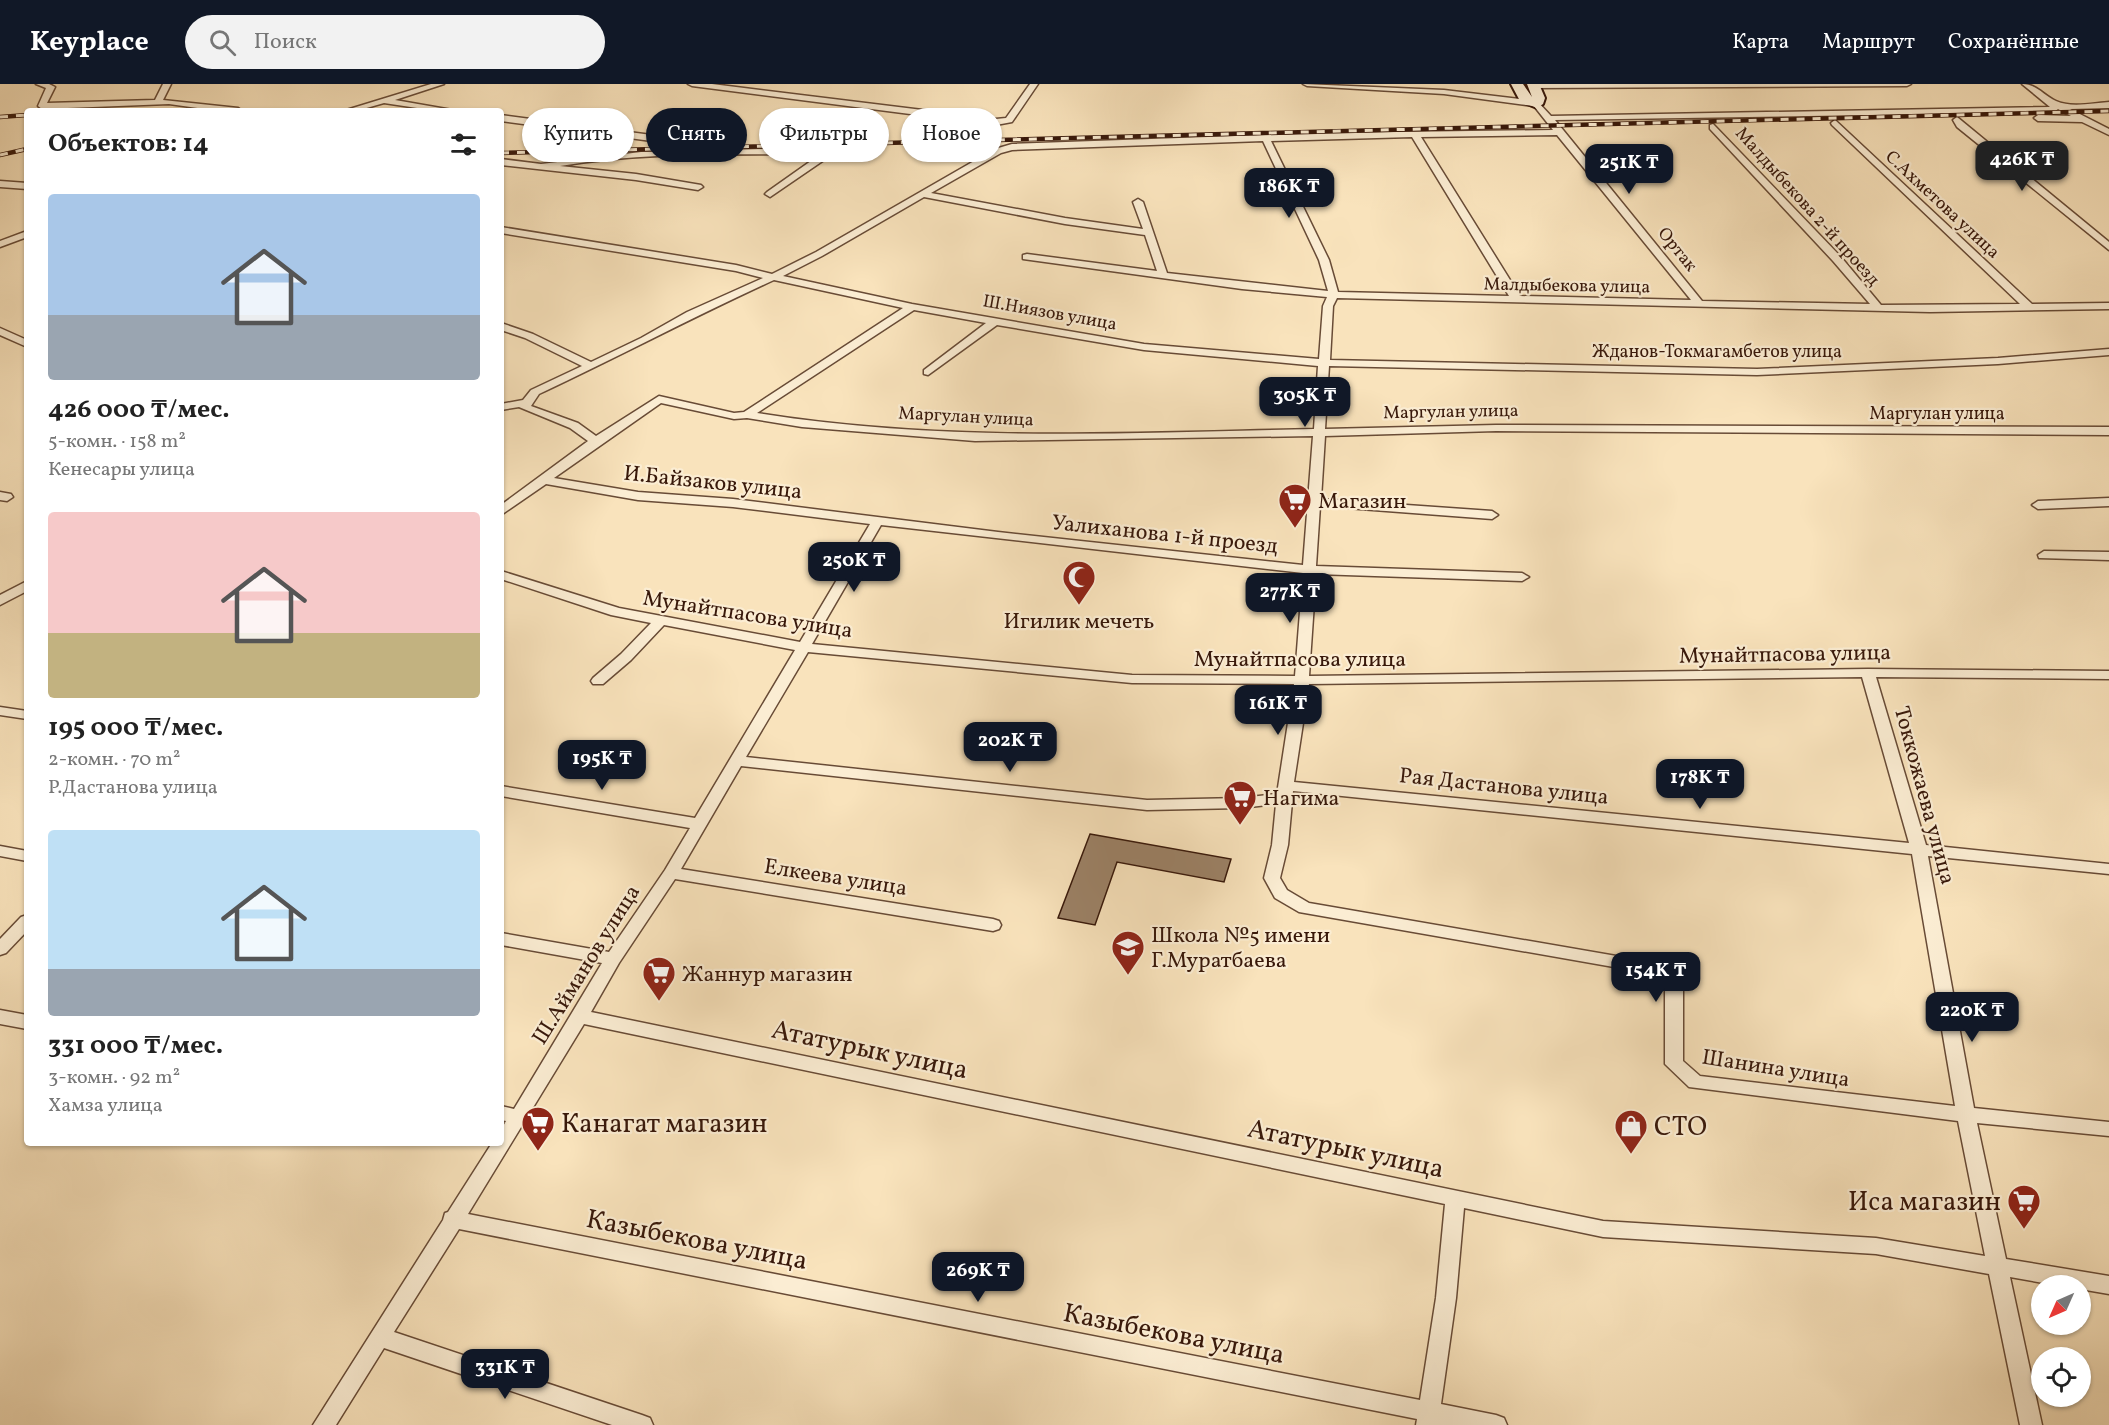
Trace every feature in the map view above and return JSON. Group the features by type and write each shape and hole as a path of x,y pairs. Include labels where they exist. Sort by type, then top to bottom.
{"street":[{"path":"40,84 51,87 42,106 60,108 158,102 211,108"},
{"path":"158,102 167,84"},
{"path":"356,108 440,84"},
{"path":"692,84 996,122 1009,120 1034,84"},
{"path":"1307,84 1444,92 1537,104 1539,98 1534,85 1907,84"},
{"name":"Ортак","path":"1517,84 1524,99 1537,104 1551,118 1699,304"},
{"path":"2026,84 2054,104 2083,119"},
{"path":"381,100 434,108"},
{"path":"2054,104 2076,107 2109,105"},
{"path":"1551,118 2019,110 2054,109 2054,104"},
{"path":"504,118 646,138"},
{"path":"2109,132 2101,123 2083,119 1957,120 1960,125 2109,247"},
{"name":"С.Ахметова улица","path":"1835,123 2029,308"},
{"name":"Малдыбекова 2-й проезд","path":"1713,127 1836,259 1878,308"},
{"path":"504,406 525,403 536,392 589,365 819,254 998,151 1012,147 1561,132"},
{"path":"1414,135 1517,300"},
{"path":"1266,139 1324,260 1333,296 1328,306 1302,680 1286,792"},
{"path":"543,166 593,157 652,154 806,151 821,154 824,158 770,194"},
{"path":"504,162 698,187"},
{"path":"0,184 24,186"},
{"path":"921,194 1053,219 1148,233"},
{"path":"1138,202 1163,275"},
{"name":"Ш.Ниязов улица","path":"504,230 736,268 912,307 1144,346 1324,363"},
{"path":"0,244 24,235"},
{"name":"Малдыбекова улица","path":"1027,256 1333,296 1878,308 2109,306"},
{"path":"747,415 912,307"},
{"name":"Маргулан улица","path":"928,372 994,321"},
{"path":"504,327 529,336 589,365"},
{"path":"0,331 24,343"},
{"name":"Жданов-Токмагамбетов улица","path":"1324,363 1757,372 1998,362 2109,352"},
{"name":"Маргулан улица","path":"594,442 659,399 734,416 747,415 802,424 975,437 1484,428 2109,431"},
{"path":"504,509 594,442 592,435 524,407 525,403"},
{"name":"И.Байзаков улица","path":"545,480 638,496 733,503 877,522"},
{"path":"1315,502 1492,515"},
{"path":"2038,505 2109,502"},
{"name":"Уалиханова 1-й проезд","path":"877,522 1310,570 1522,577"},
{"name":"Ш.Айманов улица","path":"510,1115 579,1016 613,959 671,873 877,522"},
{"path":"2044,555 2109,556"},
{"name":"Мунайтпасова улица","path":"504,576 616,612 803,647 1132,679 1302,680 1868,673 2109,675"},
{"path":"0,601 24,587"},
{"path":"598,681 626,657 661,620"},
{"name":"Токкожаева улица","path":"1868,673 1920,849 1966,1115 2000,1266 2031,1425"},
{"path":"0,711 24,715"},
{"name":"Рая Дастанова улица","path":"736,761 1147,805 1241,802 1286,792 1920,849 2109,869"},
{"path":"504,792 698,824"},
{"name":"Шанина улица","path":"1286,792 1280,845 1272,878 1281,894 1305,908 1674,971 1674,1064 1695,1082 1966,1115 2109,1129"},
{"path":"0,851 24,855"},
{"name":"Елкеева улица","path":"671,873 993,925"},
{"path":"0,949 24,924"},
{"path":"504,940 613,959"},
{"name":"Ататурык улица","path":"579,1016 1603,1229 1876,1246 2109,1285"},
{"path":"0,1017 24,1021"},
{"name":"Ш.Айманов улица","path":"324,1425 452,1219 493,1146"},
{"path":"1428,1418 1446,1298 1455,1198"},
{"name":"Казыбекова улица","path":"452,1219 1428,1418 1496,1425"},
{"path":"380,1337 642,1425"}],"building":[{"name":"Школа №5 имени Г.Муратбаева","path":"1090,834 1231,859 1224,882 1117,862 1095,925 1058,918"}],"railway":[{"path":"504,153 2109,111"},
{"path":"0,117 24,115"},
{"path":"0,155 24,150"}],"place":[{"name":"Магазин","path":"1295,529"},
{"name":"Игилик мечеть","path":"1079,606"},
{"name":"Нагима","path":"1240,826"},
{"name":"Школа №5 имени Г.Муратбаева","path":"1128,976"},
{"name":"Жаннур магазин","path":"659,1002"},
{"name":"Канагат магазин","path":"538,1152"},
{"name":"СТО","path":"1631,1155"},
{"name":"Иса магазин","path":"2024,1230"}]}
